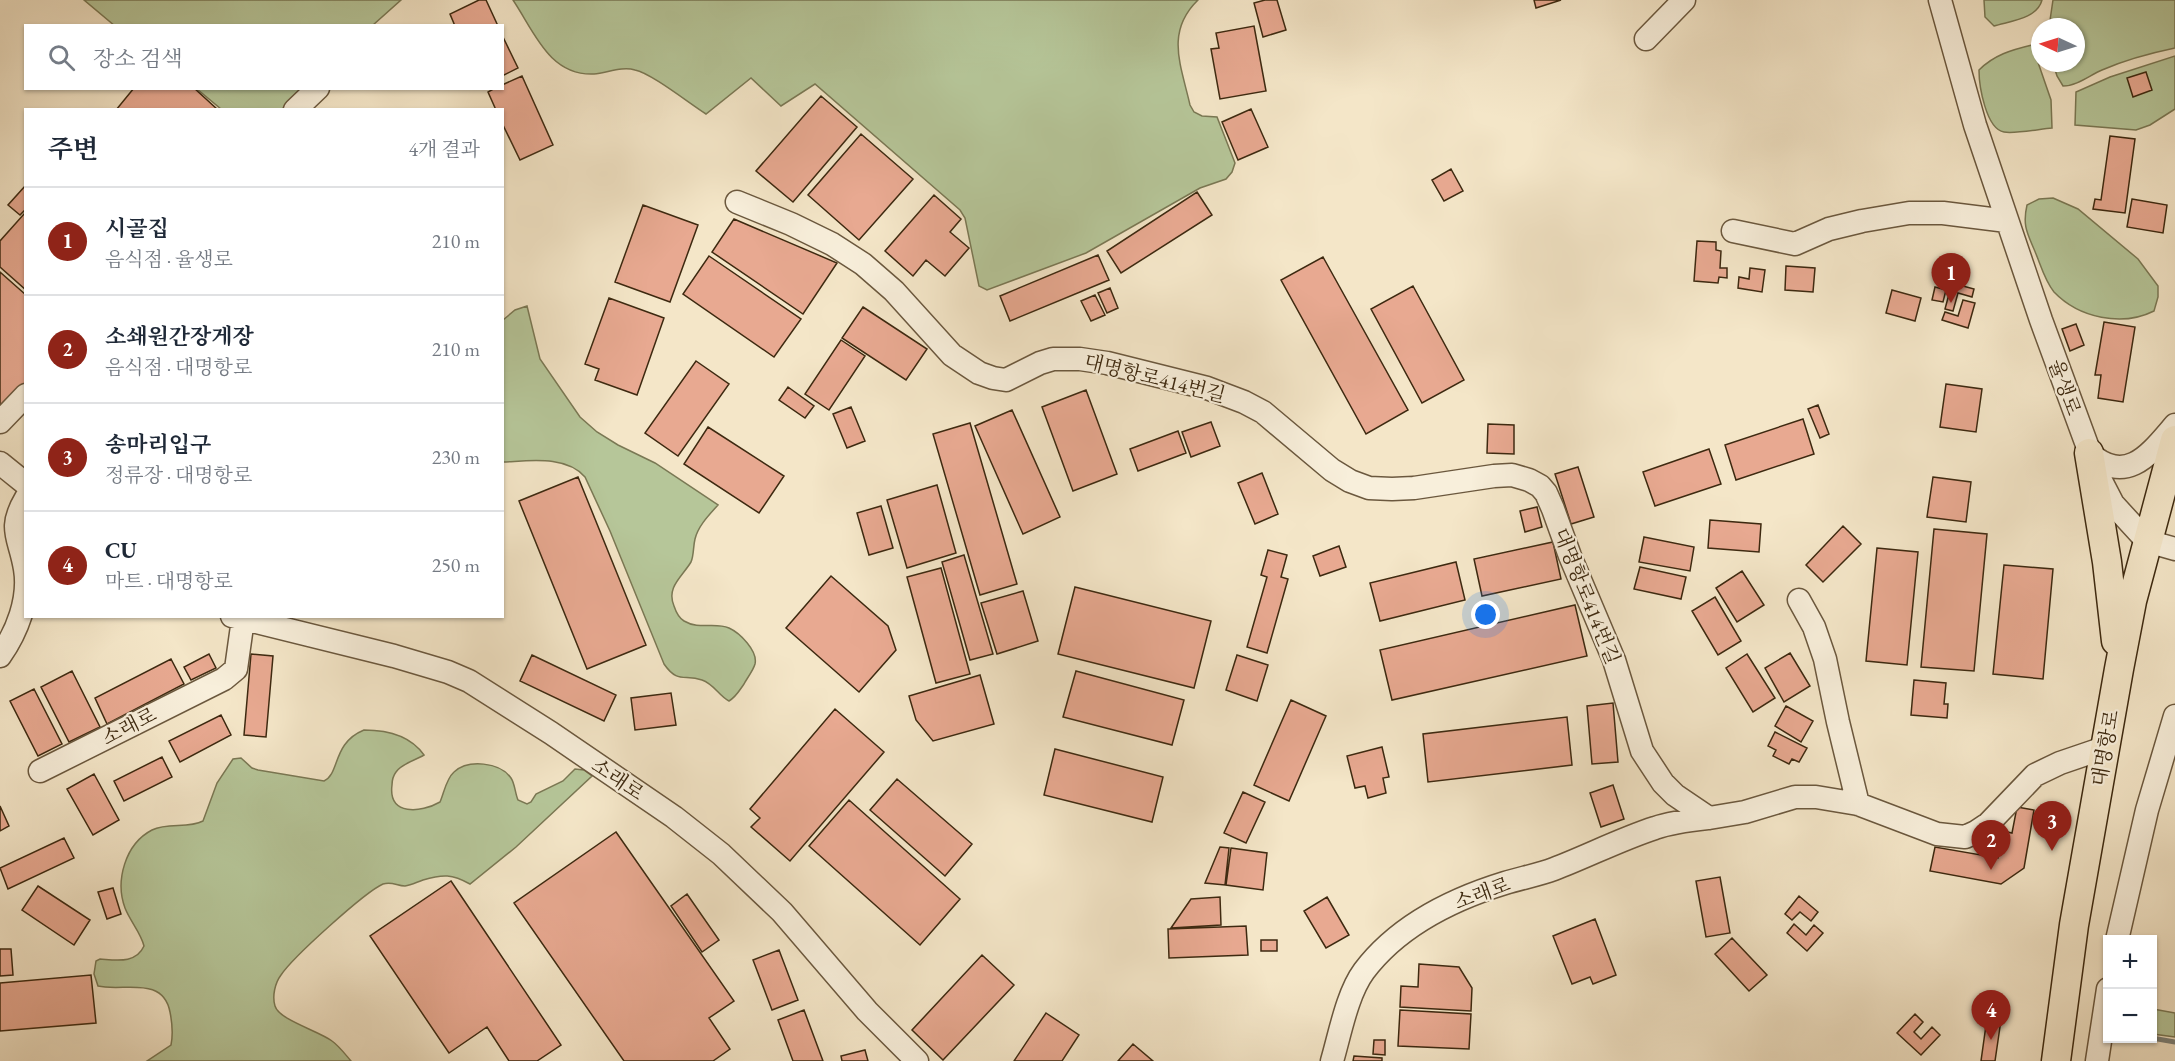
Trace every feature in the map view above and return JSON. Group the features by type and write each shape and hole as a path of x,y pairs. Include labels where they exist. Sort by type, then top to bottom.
{"main road":[{"name":"대명항로","path":"2056,1061 2074,925 2132,601 2175,440"},
{"path":"2089,453 2107,561 2119,669"}],"street":[{"path":"1646,39 1684,0"},
{"name":"율생로","path":"1940,0 1975,125 2089,453 2104,490 2113,504 2147,541"},
{"path":"298,108 316,90"},
{"name":"대명항로414번길","path":"737,201 832,244 863,264 911,308 952,355 979,373 993,378 1006,380 1053,359 1080,359 1107,363 1207,388 1244,402 1263,412 1332,470 1350,481 1369,488 1414,488 1512,475 1540,486 1546,493 1614,660 1642,751 1651,767 1669,789 1709,818"},
{"path":"1733,231 1795,244 1829,229 1909,213 1943,213 2007,221"},
{"path":"0,422 24,396"},
{"path":"2089,453 2100,462 2111,466 2131,467 2150,453 2175,425"},
{"path":"0,464 24,482"},
{"path":"24,501 17,512 15,528 24,565"},
{"path":"2147,541 2175,549"},
{"path":"0,656 12,638 24,598"},
{"path":"1799,600 1814,627 1825,659 1858,804"},
{"name":"소래로","path":"40,771 224,679 236,669 237,618 394,656 448,672 469,681 551,733 674,817 721,854 782,912 867,1011 917,1061"},
{"path":"2118,935 2147,810 2175,716"},
{"path":"1709,818 1745,813 1795,797 1816,797 1858,804 1937,834 1965,837 1988,824 2035,775 2060,763 2104,748"},
{"name":"소래로","path":"1332,1061 1352,996 1363,973 1387,947 1435,911 1469,896 1550,870 1656,827 1709,818"},
{"path":"2097,1061 2103,1022"}],"green space":[{"path":"84,0 401,0 374,24 113,24"},
{"path":"513,0 1198,0 1182,24 1178,50 1180,63 1190,105 1194,112 1202,116 1217,117 1235,163 1226,179 1200,188 1086,253 987,290 979,286 965,218 960,210 815,84 781,106 751,78 706,114 642,72 620,69 594,74 578,73 565,68 544,49"},
{"path":"1984,0 2042,0 2035,11 2029,15 1994,26 1985,17"},
{"path":"2053,0 2175,0 2175,48 2120,63 2078,82 2063,86 2056,72 2085,72 2085,18 2050,18"},
{"path":"2031,45 2031,72 2041,72 2051,100 2052,128 2004,132 1992,123 1988,115 1980,86 1979,70 1991,60"},
{"path":"2175,56 2175,109 2150,125 2136,130 2075,125 2076,92 2110,77"},
{"path":"198,90 303,90 283,108 220,108"},
{"path":"2053,198 2078,209 2138,259 2158,286 2154,311 2128,318 2101,317 2076,308 2054,292 2028,236 2025,219 2027,205 2039,199"},
{"path":"527,306 540,359 580,417 597,432 655,463 718,505 699,530 695,539 693,557 673,588 672,599 677,613 684,621 695,625 729,628 743,638 751,648 755,659 754,667 734,698 729,701 706,682 696,678 677,676 664,664 610,531 585,477 568,465 558,462 504,462 504,319 515,310"},
{"path":"364,730 381,731 405,738 424,755 401,767 393,778 392,795 395,802 407,809 415,810 440,802 451,775 467,765 484,764 499,768 511,778 518,800 527,804 536,794 563,781 575,769 584,770 592,776 516,847 470,884 458,878 442,876 405,886 383,884 346,912 288,966 279,978 275,990 274,1002 278,1011 291,1021 332,1041 351,1061 147,1061 171,1045 171,1020 166,1001 159,993 151,989 98,986 94,974 96,961 100,959 125,960 136,956 144,946 125,908 121,886 125,864 135,844 152,830 165,826 191,825 203,821 217,783 233,759 241,758 252,768 258,770 324,781 332,772 346,742"},
{"path":"2157,1010 2175,1013 2175,1037 2157,1035"}],"building":[{"path":"479,0 486,0 497,24 454,24 450,14"},
{"path":"1277,0 1286,30 1263,37 1254,3"},
{"path":"1534,0 1561,0 1536,8"},
{"path":"1254,26 1266,91 1220,99 1211,49 1219,48 1216,33"},
{"path":"504,39 518,68 504,75"},
{"path":"2146,72 2152,90 2133,97 2127,78"},
{"path":"522,76 553,145 520,160 504,127 504,108 495,108 488,92 504,90 504,84"},
{"path":"132,90 196,90 216,108 118,108"},
{"path":"821,96 857,127 793,202 756,171"},
{"path":"1251,109 1268,147 1238,160 1222,122"},
{"path":"861,134 913,179 859,240 808,195"},
{"path":"2110,136 2135,139 2125,213 2093,209 2095,199 2101,200"},
{"path":"1451,169 1463,191 1444,201 1432,180"},
{"path":"24,187 24,211 20,215 8,205"},
{"path":"1197,192 1212,215 1121,273 1107,251"},
{"path":"934,195 961,219 950,232 969,248 945,276 926,260 913,276 885,251"},
{"path":"2132,199 2167,205 2163,233 2127,227"},
{"path":"643,205 698,225 670,302 615,282"},
{"path":"24,214 24,288 0,267 0,241"},
{"path":"734,219 837,263 803,314 712,252"},
{"path":"1697,241 1716,242 1716,250 1721,251 1720,268 1727,268 1727,278 1719,277 1718,283 1694,281"},
{"path":"1098,255 1109,280 1010,321 1000,296"},
{"path":"709,256 801,319 774,357 683,294"},
{"path":"1323,257 1408,410 1366,434 1281,280"},
{"path":"1786,266 1815,268 1813,292 1785,290"},
{"path":"1750,268 1765,270 1762,292 1738,288 1739,277 1749,279"},
{"path":"0,272 24,293 24,386 0,413"},
{"path":"1952,283 1974,289 1972,297 1958,293 1953,311 1945,309"},
{"path":"1413,286 1464,380 1422,403 1371,309"},
{"path":"1935,287 1946,290 1943,302 1932,300"},
{"path":"1110,288 1118,308 1107,313 1098,293"},
{"path":"1892,290 1921,298 1915,321 1886,313"},
{"path":"1095,295 1105,315 1091,321 1081,301"},
{"path":"609,298 664,318 637,395 595,380 599,369 585,364"},
{"path":"1963,300 1975,303 1968,328 1942,320 1945,312 1958,316"},
{"path":"863,307 927,349 906,380 842,338"},
{"path":"2104,322 2135,327 2123,402 2098,398 2101,375 2095,375"},
{"path":"2076,324 2084,345 2070,351 2062,329"},
{"path":"841,340 865,356 829,410 805,394"},
{"path":"696,361 729,384 678,456 645,433"},
{"path":"1946,384 1982,389 1976,432 1940,427"},
{"path":"788,387 814,406 805,418 779,400"},
{"path":"1086,390 1117,474 1073,491 1042,407"},
{"path":"1818,405 1829,434 1820,438 1808,409"},
{"path":"851,407 865,441 847,448 833,414"},
{"path":"1012,410 1060,517 1023,534 975,426"},
{"path":"1803,419 1814,454 1736,480 1725,445"},
{"path":"1211,422 1220,446 1191,457 1182,432"},
{"path":"970,423 1017,584 980,595 933,434"},
{"path":"1488,424 1514,425 1514,454 1487,453"},
{"path":"708,427 784,476 759,513 684,464"},
{"path":"1178,431 1186,453 1138,471 1130,449"},
{"path":"1709,449 1721,484 1655,506 1643,472"},
{"path":"1578,467 1594,517 1571,524 1555,474"},
{"path":"1262,473 1278,514 1255,524 1238,483"},
{"path":"578,477 646,645 587,669 519,501"},
{"path":"1933,477 1971,482 1966,522 1927,517"},
{"path":"937,485 956,553 907,568 887,500"},
{"path":"881,506 893,548 869,555 857,513"},
{"path":"1537,507 1542,527 1525,532 1520,511"},
{"path":"1710,520 1761,524 1759,552 1708,548"},
{"path":"1843,526 1861,544 1823,582 1806,565"},
{"path":"1934,529 1987,534 1974,671 1921,667"},
{"path":"1644,537 1694,547 1690,571 1639,562"},
{"path":"1553,542 1561,579 1482,596 1474,559"},
{"path":"1339,546 1346,567 1320,576 1313,556"},
{"path":"1877,548 1918,552 1907,665 1866,661"},
{"path":"1268,550 1287,555 1281,577 1288,579 1267,653 1247,647 1267,577 1261,575"},
{"path":"964,555 993,654 970,660 942,562"},
{"path":"1456,562 1465,600 1380,621 1370,583"},
{"path":"2004,565 2053,569 2043,679 1993,674"},
{"path":"1640,567 1686,577 1681,599 1634,589"},
{"path":"941,568 970,674 936,683 907,577"},
{"path":"1742,571 1764,605 1737,622 1716,588"},
{"path":"831,576 888,626 896,650 859,692 786,628"},
{"path":"1075,587 1211,621 1194,688 1058,654"},
{"path":"1023,591 1038,641 997,654 981,603"},
{"path":"1715,597 1741,641 1718,655 1692,611"},
{"path":"1575,605 1587,656 1392,700 1380,650"},
{"path":"1790,653 1810,686 1784,702 1765,668"},
{"path":"209,654 216,668 191,680 184,667"},
{"path":"251,654 273,656 266,737 244,735"},
{"path":"1747,654 1775,698 1753,712 1726,668"},
{"path":"532,655 616,695 604,721 520,681"},
{"path":"1237,655 1268,665 1257,701 1226,690"},
{"path":"171,659 184,684 107,724 95,698"},
{"path":"72,671 100,727 69,742 41,687"},
{"path":"1076,671 1184,700 1172,745 1063,717"},
{"path":"980,675 994,724 933,741 916,720 909,696"},
{"path":"1914,680 1946,683 1944,704 1948,704 1947,718 1911,715"},
{"path":"34,689 62,744 38,756 10,701"},
{"path":"671,693 676,725 635,730 631,698"},
{"path":"1291,700 1326,716 1289,801 1254,785"},
{"path":"1613,703 1618,762 1592,764 1587,706"},
{"path":"1786,706 1813,721 1801,742 1775,726"},
{"path":"835,709 884,752 790,861 751,827 760,818 750,809"},
{"path":"221,715 231,735 180,762 169,741"},
{"path":"1567,717 1572,765 1428,782 1423,734"},
{"path":"1775,732 1807,748 1799,762 1792,759 1789,764 1773,756 1776,750 1768,746"},
{"path":"1382,747 1389,777 1383,778 1386,793 1368,798 1365,786 1355,788 1347,756"},
{"path":"1055,749 1163,777 1152,822 1044,795"},
{"path":"162,757 172,777 124,801 114,781"},
{"path":"94,774 119,820 93,835 67,789"},
{"path":"897,779 972,844 945,876 870,810"},
{"path":"1613,785 1624,819 1601,827 1590,793"},
{"path":"1243,792 1265,802 1246,843 1224,833"},
{"path":"849,800 960,899 920,945 809,846"},
{"path":"0,806 9,826 0,831"},
{"path":"2017,807 2034,810 2024,868 2001,884 1930,871 1935,847 1998,858 2003,831 2012,833"},
{"path":"616,832 734,1001 709,1018 730,1049 713,1061 624,1061 514,903"},
{"path":"64,838 74,858 8,889 0,868"},
{"path":"1220,847 1229,848 1225,885 1205,883"},
{"path":"1231,848 1267,853 1263,890 1226,885"},
{"path":"1720,877 1730,933 1706,937 1696,881"},
{"path":"451,881 561,1045 537,1061 509,1061 487,1027 449,1053 370,936"},
{"path":"38,886 90,920 74,945 22,910"},
{"path":"113,888 121,914 107,919 98,892"},
{"path":"687,894 719,940 702,952 671,906"},
{"path":"1799,896 1818,912 1811,921 1800,912 1792,920 1785,914"},
{"path":"1220,897 1221,925 1171,928 1191,899"},
{"path":"1327,897 1349,935 1326,948 1304,911"},
{"path":"1595,919 1616,975 1593,984 1590,977 1572,984 1553,936"},
{"path":"1794,924 1806,935 1814,925 1823,933 1807,951 1787,933"},
{"path":"1246,926 1248,955 1169,958 1168,929"},
{"path":"1732,938 1767,975 1749,991 1715,954"},
{"path":"1261,940 1277,940 1277,951 1261,951"},
{"path":"0,949 11,949 13,975 0,976"},
{"path":"779,950 798,1000 772,1010 753,960"},
{"path":"982,955 1014,985 943,1060 912,1030"},
{"path":"1419,964 1459,967 1472,988 1471,1011 1400,1007 1401,986 1418,987"},
{"path":"91,975 96,1023 0,1031 0,983"},
{"path":"804,1010 823,1061 793,1061 778,1020"},
{"path":"1400,1010 1471,1014 1469,1049 1398,1046"},
{"path":"1046,1013 1079,1035 1062,1061 1014,1061"},
{"path":"1915,1014 1923,1022 1914,1032 1921,1039 1932,1027 1940,1035 1921,1055 1897,1033"},
{"path":"1987,1018 2001,1020 1995,1061 1981,1061"},
{"path":"1374,1040 1385,1040 1385,1055 1373,1054"},
{"path":"1133,1044 1153,1061 1118,1061"},
{"path":"865,1050 868,1061 842,1061 841,1056"},
{"path":"1354,1056 1382,1058 1382,1061 1353,1061"}],"waterway":[{"path":"2157,1039 2175,1042"}],"place":[{"name":"시골집","path":"1951,303"},
{"name":"송마리입구","path":"2052,851"},
{"name":"소쇄원간장게장","path":"1991,870"},
{"name":"CU","path":"1991,1040"}]}
